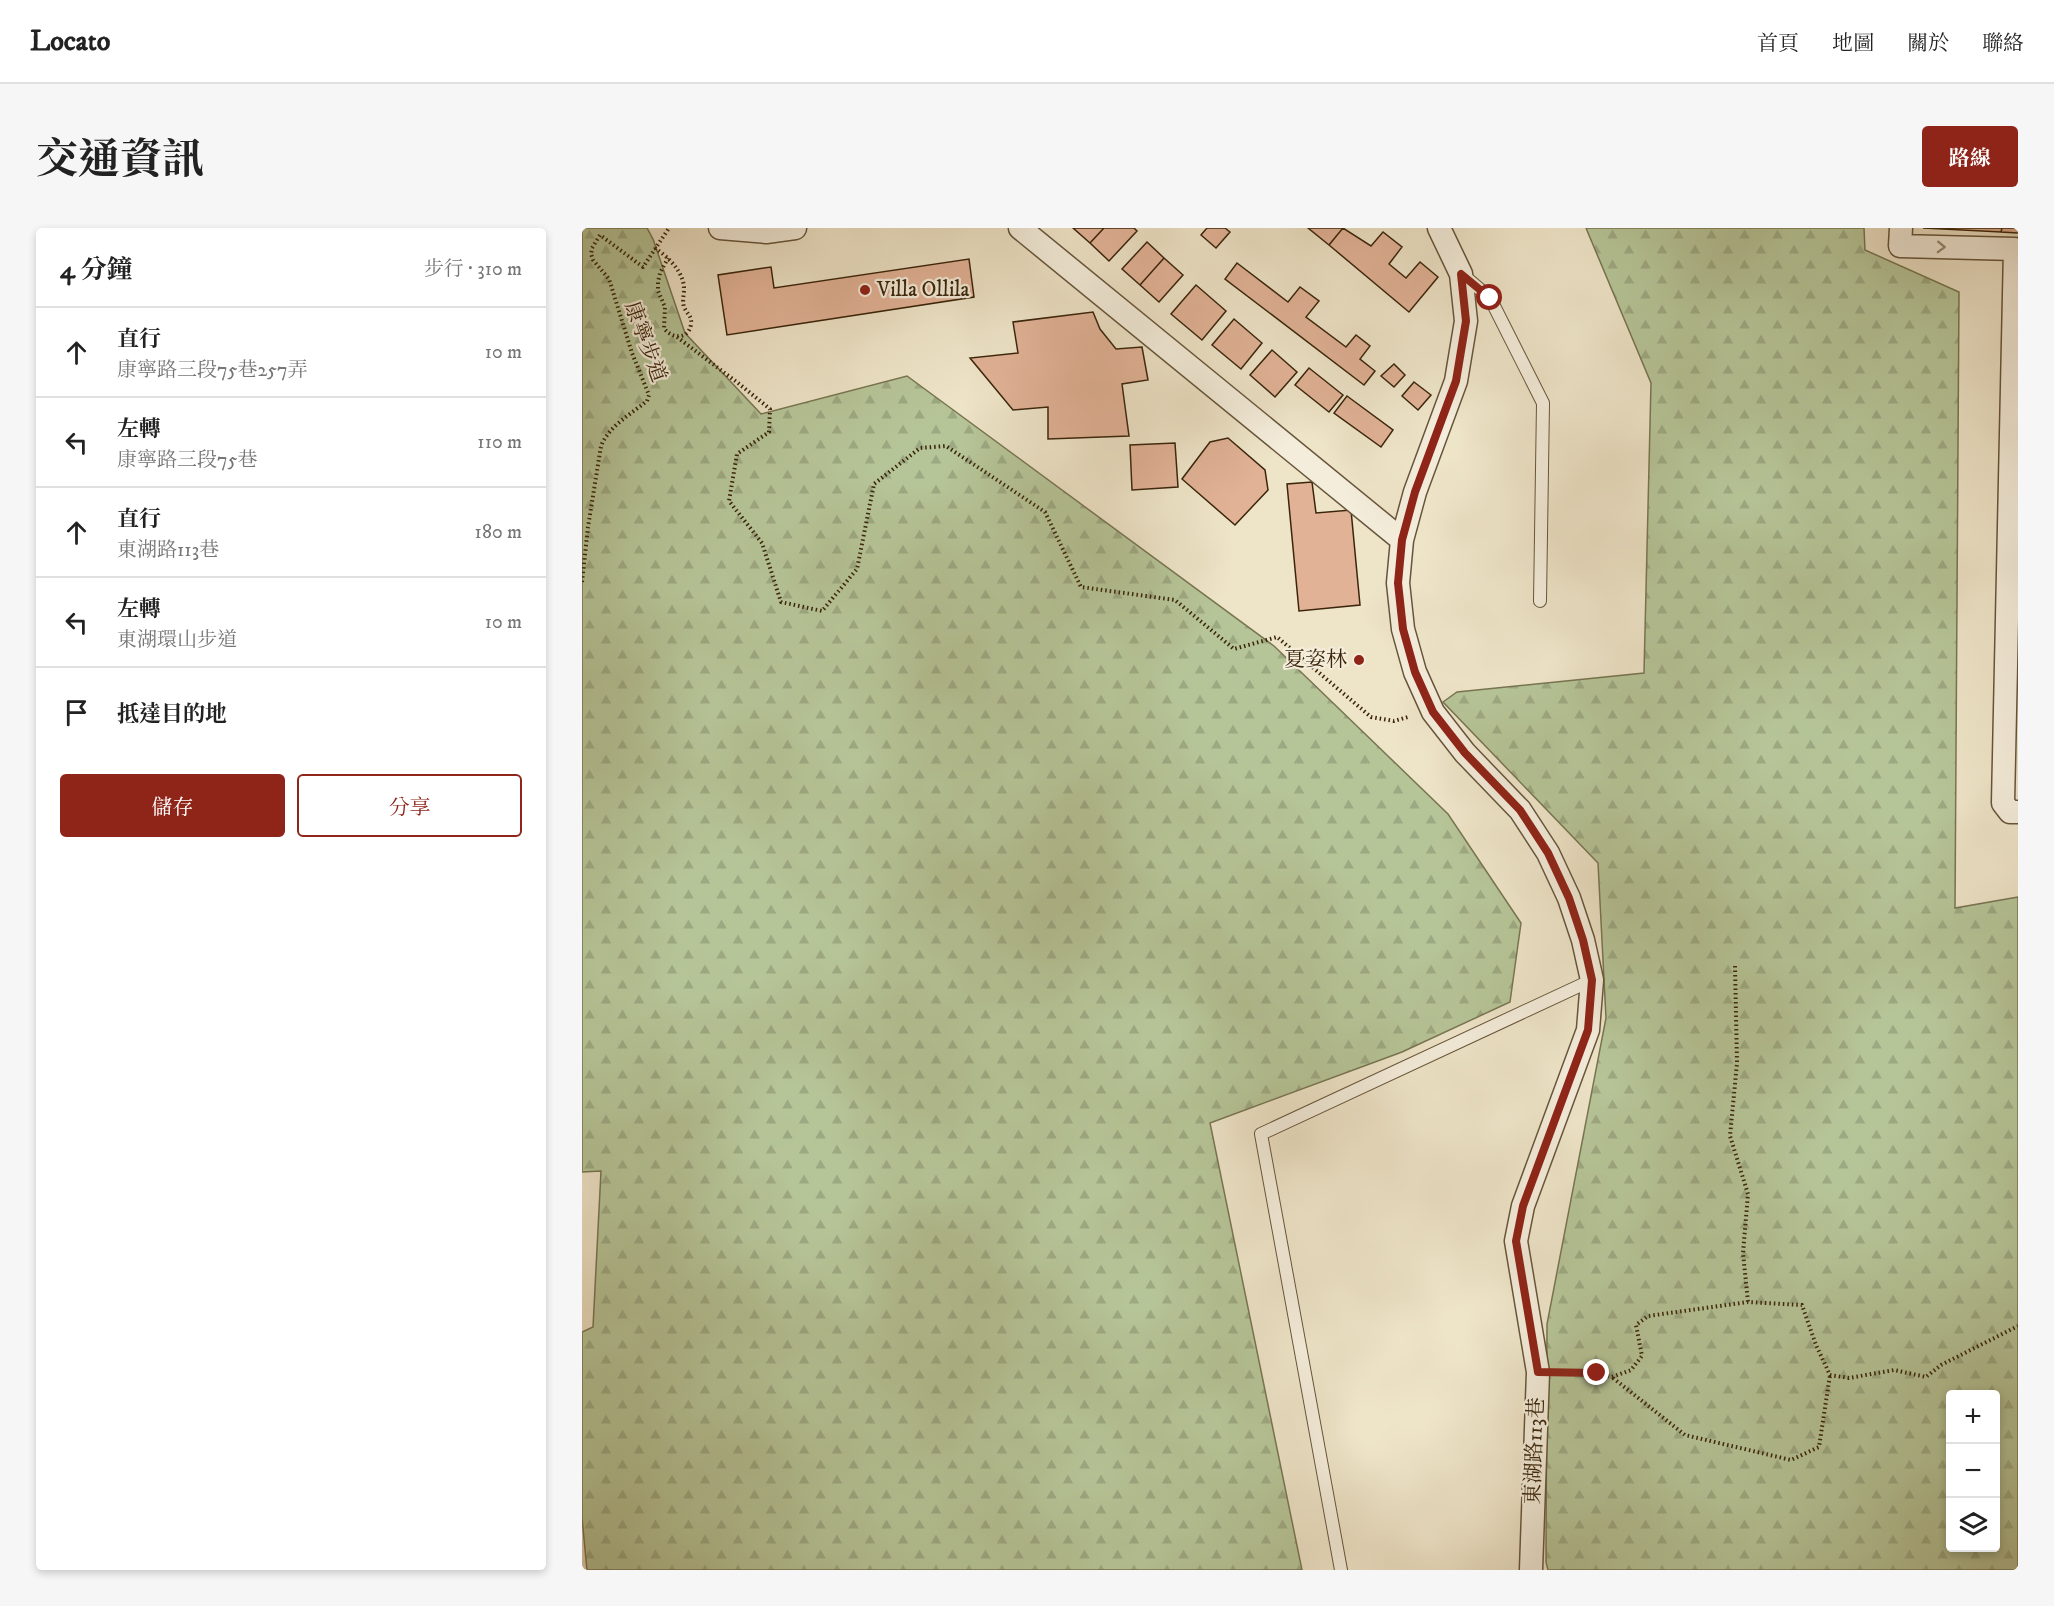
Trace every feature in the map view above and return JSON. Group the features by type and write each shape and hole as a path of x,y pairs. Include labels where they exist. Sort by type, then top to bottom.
{"street":[{"path":"720,228 766,232 795,228"},
{"path":"1020,228 1402,540"},
{"name":"東湖路113巷","path":"1439,228 1461,274 1466,321 1456,381 1415,492 1402,540 1398,583 1403,629 1415,672 1433,712 1465,753 1520,810 1548,853 1569,898 1583,940 1592,980 1588,1030 1523,1206 1516,1241 1538,1372 1531,1570"},
{"path":"1901,228 1900,246 2016,249 2011,704 2003,803 2014,812"}],"lane":[{"path":"1461,274 1490,298 1543,403 1540,601"},
{"path":"1341,1570 1261,1134 1592,980"}],"path":[{"name":"康寧步道","path":"582,582 588,526 601,446 604,438 612,429 647,401 649,395 632,353 609,279 593,260 592,248 600,235 643,267 669,228"},
{"path":"655,248 668,258 683,281 684,307 690,315 691,322 689,330 677,337 671,336 664,328 665,308 658,291 660,273 668,258"},
{"path":"677,337 770,409 769,432 737,454 729,501 762,543 780,603 822,611 857,569 874,484 920,448 946,446 1045,512 1081,587 1175,600 1234,649 1277,637 1371,717 1394,721 1433,712"},
{"path":"1735,966 1737,1063 1730,1136 1748,1194 1743,1253 1748,1302"},
{"path":"1538,1372 1597,1373 1612,1377 1685,1435 1791,1460 1819,1447 1830,1375 1816,1345 1802,1305 1748,1302 1648,1316 1636,1325 1642,1356 1631,1370 1612,1377"},
{"path":"1830,1375 1849,1378 1894,1370 1926,1377 1941,1365 2018,1329"}],"green space":[{"path":"582,228 647,228 653,239 685,333 761,414 907,376 1274,646 1448,814 1521,923 1510,1002 1402,1052 1210,1123 1302,1570 587,1570 582,1518 582,1332 593,1327 601,1171 582,1172"},
{"path":"1586,228 1864,228 1865,250 1959,292 1955,908 2018,897 2018,1570 1548,1570 1546,1562 1547,1324 1606,1018 1598,863 1443,702 1457,692 1644,673 1651,383"}],"building":[{"path":"1073,228 1104,228 1090,243"},
{"path":"1104,228 1134,228 1137,231 1109,261 1090,243"},
{"path":"1207,228 1225,228 1230,232 1216,248 1201,235"},
{"path":"1308,228 1343,228 1329,245"},
{"path":"1343,228 1371,246 1383,232 1402,247 1389,264 1406,278 1420,262 1438,277 1409,312 1329,245"},
{"path":"1923,228 2002,228 2001,232"},
{"path":"2002,228 2018,228 2018,233 2001,232"},
{"path":"1147,242 1164,258 1140,285 1122,269"},
{"path":"1164,258 1183,275 1159,302 1140,285"},
{"path":"969,259 974,297 727,335 718,275 771,267 774,288"},
{"path":"1237,263 1288,302 1300,287 1319,301 1306,317 1346,347 1356,335 1370,346 1360,359 1375,371 1364,385 1225,279"},
{"path":"1196,285 1226,311 1202,340 1171,314"},
{"path":"1093,312 1100,329 1116,349 1142,347 1148,380 1122,384 1129,436 1048,439 1048,407 1013,410 970,358 1018,353 1013,322"},
{"path":"1234,319 1262,343 1241,369 1212,345"},
{"path":"1272,350 1297,372 1275,397 1250,375"},
{"path":"1394,364 1405,375 1394,387 1381,376"},
{"path":"1309,368 1343,395 1329,412 1295,385"},
{"path":"1414,382 1431,395 1418,410 1402,396"},
{"path":"1347,396 1393,430 1381,447 1334,413"},
{"path":"1228,438 1265,470 1268,490 1235,525 1182,479 1210,442"},
{"path":"1175,443 1178,487 1132,490 1130,445"},
{"path":"1312,482 1316,513 1351,510 1360,605 1299,611 1287,484"}],"place":[{"name":"Villa Ollila","path":"865,290"},
{"name":"夏姿林","path":"1359,660"}],"route":[{"path":"1490,298 1461,274 1466,321 1456,381 1415,492 1402,540 1398,583 1403,629 1415,672 1433,712 1465,753 1520,810 1548,853 1569,898 1583,940 1592,980 1588,1030 1523,1206 1516,1241 1538,1372 1597,1373"}]}
